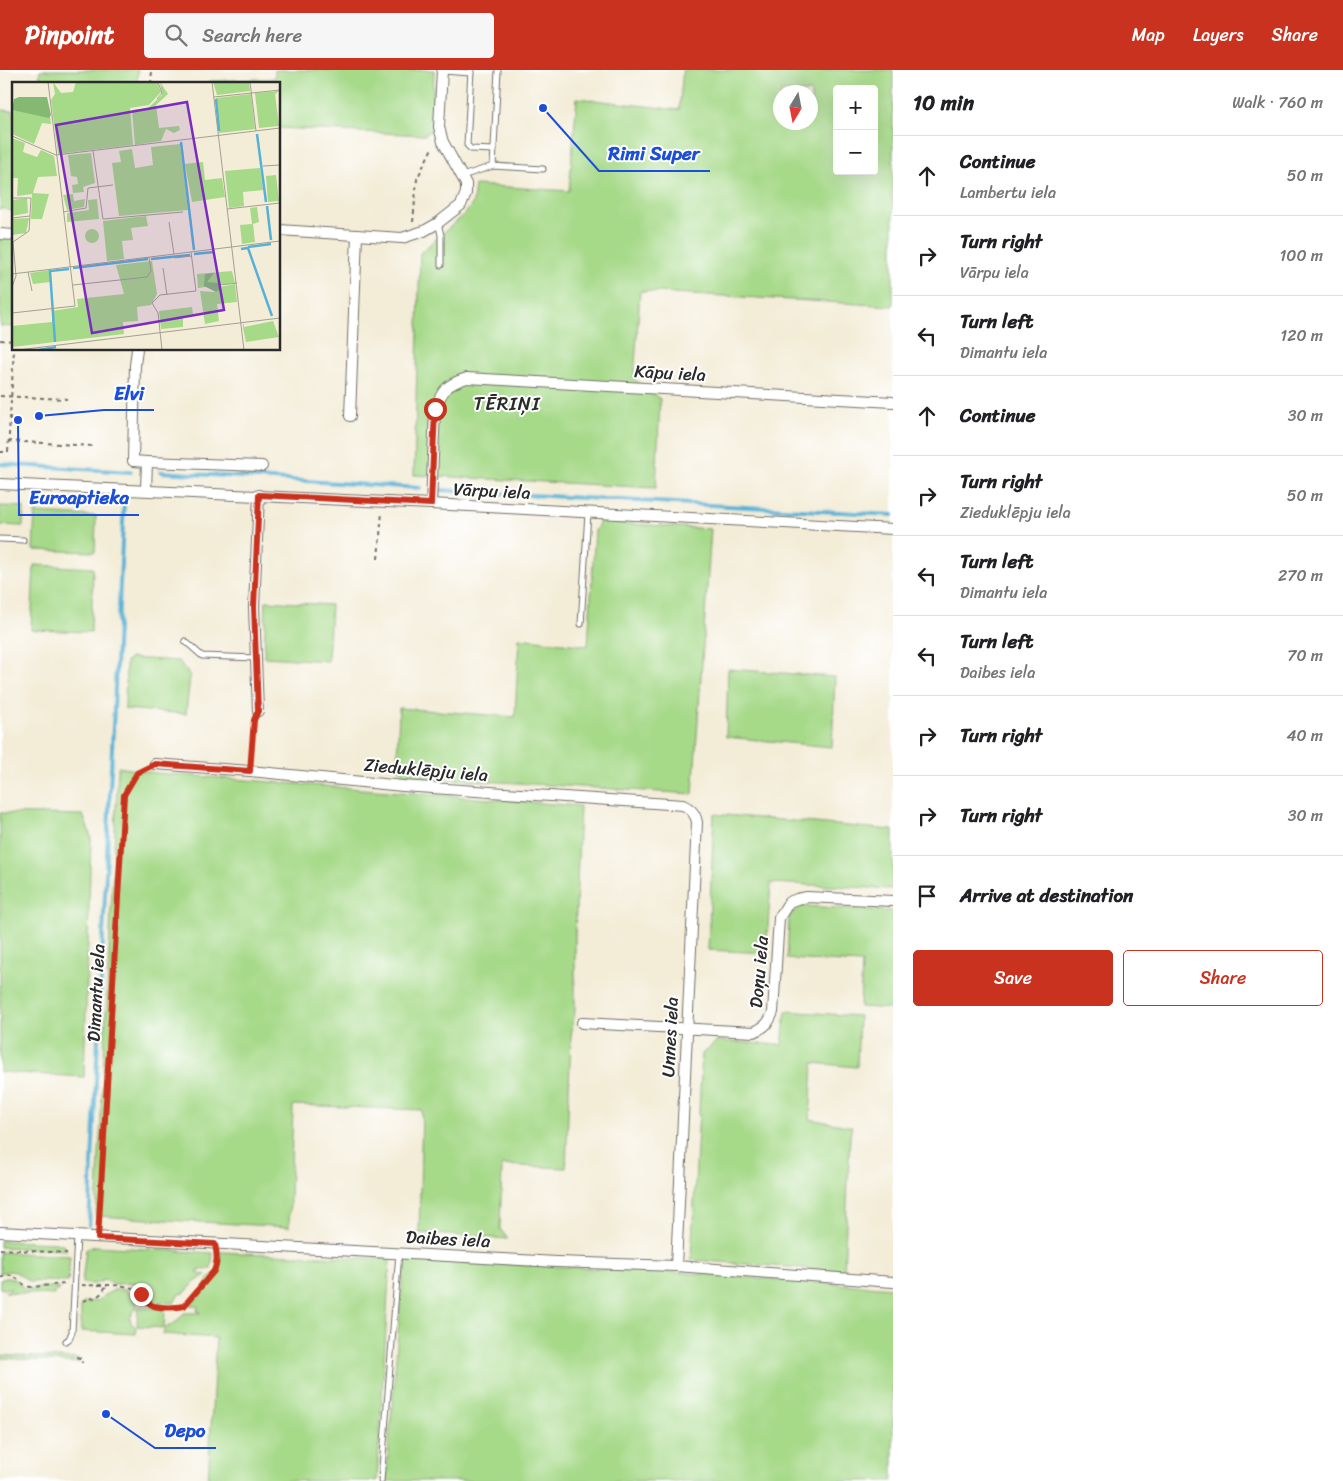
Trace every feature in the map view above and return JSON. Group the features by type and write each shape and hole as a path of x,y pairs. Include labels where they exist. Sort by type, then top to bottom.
{"street":[{"path":"280,230 407,236 438,224 461,205 465,198 466,184 443,142 439,127 442,70"},
{"path":"350,416 357,235"},
{"path":"137,350 133,461 262,466"},
{"name":"Kāpu iela","path":"431,504 435,409 441,394 448,387 454,382 467,378 893,402"},
{"path":"146,490 147,462"},
{"name":"Vārpu iela","path":"0,484 259,495 893,529"},
{"path":"258,711 254,607 259,495"},
{"name":"Zieduklēpju iela","path":"155,764 404,786 683,805 692,811"},
{"name":"Unnes iela","path":"676,1266 697,822 696,816 692,811"},
{"name":"Doņu iela","path":"582,1023 754,1032 765,1027 774,1012 779,918 789,902 807,897 893,901"},
{"name":"Daibes iela","path":"0,1232 676,1266 893,1282"}],"lane":[{"path":"442,70 471,71 467,145 471,149 494,150"},
{"path":"493,166 498,70"},
{"path":"462,176 493,166 543,169"},
{"path":"438,224 441,235 441,265"},
{"path":"581,624 588,513"},
{"path":"0,539 24,540"},
{"path":"185,641 202,656 256,658"},
{"path":"66,1341 72,1332 77,1237"},
{"path":"380,1481 399,1253"}],"path":[{"path":"407,236 417,179 434,146 443,142"},
{"path":"0,452 8,452 14,350"},
{"path":"0,396 67,399"},
{"path":"8,441 94,446"},
{"path":"378,559 382,502"},
{"path":"250,771 254,720 258,711"},
{"name":"Dimantu iela","path":"98,1238 124,795 137,773 155,764"},
{"path":"80,1285 126,1286 134,1289 153,1306 184,1306 214,1271 217,1262 215,1244"},
{"path":"0,1249 70,1253"},
{"path":"0,1278 14,1275 24,1285 30,1286 68,1284"},
{"path":"80,1301 97,1297 102,1294 106,1286"},
{"path":"77,1357 82,1359 82,1363"}],"green space":[{"path":"40,70 138,70 137,82 39,82"},
{"path":"275,70 434,70 432,129 425,135 280,128 280,82 209,82 275,78"},
{"path":"683,70 893,70 893,306 640,291 634,379 660,399 656,488 414,475 420,253 464,215 473,203 475,185 569,191 577,98 679,110"},
{"path":"0,110 12,111 12,211 2,208 0,210"},
{"path":"12,235 12,327 0,326 0,237"},
{"path":"0,506 24,507 23,526 0,525"},
{"path":"35,513 96,516 95,552 33,550"},
{"path":"600,522 711,529 693,794 404,776 397,766 399,708 515,717 519,638 588,646 595,531"},
{"path":"34,565 93,568 91,632 31,630"},
{"path":"266,601 331,605 328,661 264,657"},
{"path":"130,658 179,661 190,676 186,714 125,709 126,662"},
{"path":"728,669 835,677 832,747 726,737"},
{"path":"118,767 156,773 580,806 575,936 575,1011 571,1036 566,1168 502,1165 500,1229 508,1239 419,1233 422,1110 293,1105 289,1227 96,1216"},
{"path":"0,813 83,815 91,837 84,1077 0,1072"},
{"path":"714,814 893,830 893,889 771,883 766,953 708,950"},
{"path":"801,906 893,911 893,1009 860,1007 862,963 787,959 789,917"},
{"path":"786,1011 859,1016 857,1067 813,1063 810,1119 852,1127 844,1271 691,1260 702,1054 717,1041 782,1045"},
{"path":"0,1241 57,1243 63,1245 67,1250 0,1247"},
{"path":"95,1246 213,1253 211,1269 201,1269 201,1271 198,1271 198,1274 206,1275 195,1282 185,1293 179,1294 174,1303 156,1302 148,1292 141,1290 138,1284 135,1283 115,1284 104,1280 94,1284 82,1283 86,1249"},
{"path":"0,1252 70,1256 68,1282 30,1282 16,1272 0,1273"},
{"path":"219,1252 390,1259 377,1481 208,1481 216,1338 163,1334 164,1329 176,1322 184,1313 200,1313 200,1311 197,1311 198,1306 190,1305 201,1295 207,1281 219,1267"},
{"path":"404,1259 688,1273 893,1288 893,1481 386,1481"},
{"path":"6,1278 15,1280 27,1290 43,1287 59,1288 59,1291 54,1291 54,1295 5,1292 11,1289 0,1288 0,1280"},
{"path":"119,1289 131,1294 135,1299 137,1306 130,1320 137,1328 136,1334 81,1331 81,1305 85,1302 98,1301 103,1296"},
{"path":"138,1307 165,1309 164,1328 137,1326"},
{"path":"0,1355 79,1359 79,1363 0,1358"}],"waterway":[{"path":"0,464 131,472"},
{"path":"161,472 420,488"},
{"path":"440,490 893,515"},
{"path":"89,1225 124,501"}],"place":[{"name":"Rimi Super","path":"543,108"},
{"name":"Elvi","path":"39,416"},
{"name":"Euroaptieka","path":"18,420"},
{"name":"Depo","path":"106,1414"}],"district":[{"name":"TĒRIŅI","path":"507,403"}],"route":[{"path":"141,1294 153,1306 184,1306 214,1271 217,1262 217,1252 215,1244 98,1238 124,795 137,773 155,764 250,771 254,720 258,711 254,607 259,495 431,504 435,409"}]}
